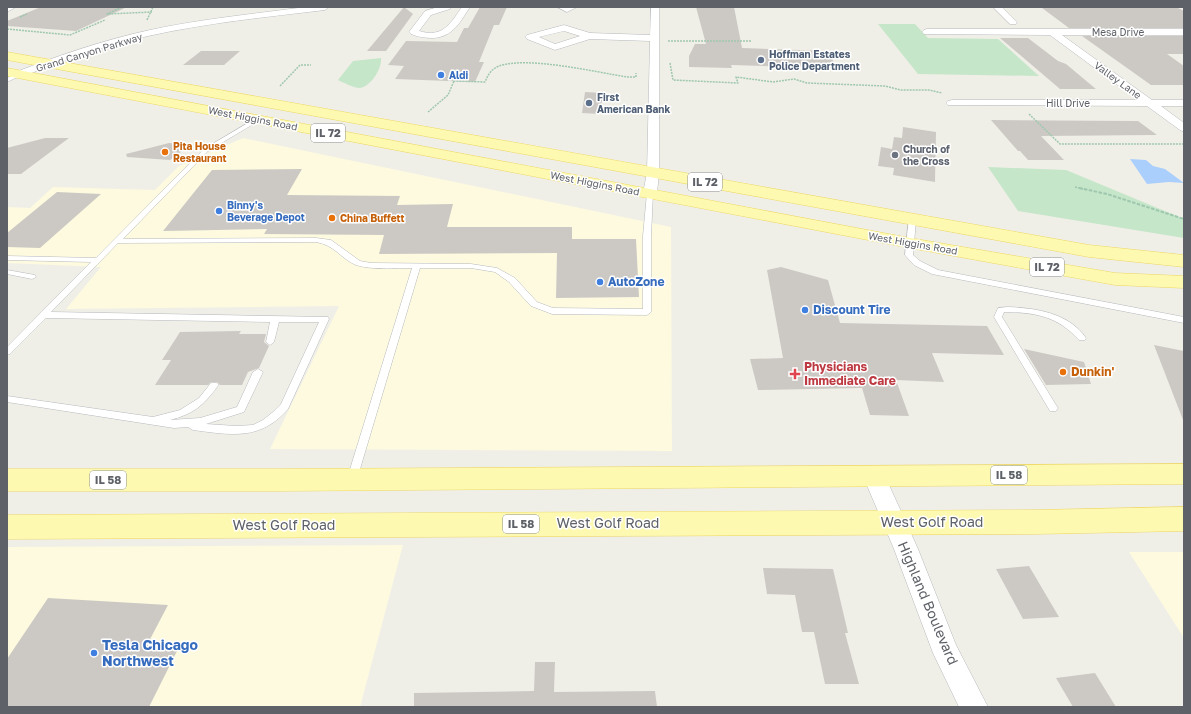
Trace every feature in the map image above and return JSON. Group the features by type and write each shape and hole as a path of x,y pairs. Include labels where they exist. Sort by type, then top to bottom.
{"main road":[{"name":"West Higgins Road","path":"7,56 1089,251 1184,261"},
{"name":"West Higgins Road","path":"11,75 258,119 910,243 1115,279 1184,282"},
{"name":"IL 58","path":"7,480 1184,474"},
{"name":"West Golf Road","path":"7,527 1184,519"}],"street":[{"path":"7,9 12,7"},
{"name":"Grand Canyon Parkway","path":"11,75 123,39 192,25 325,7"},
{"path":"447,7 428,13 414,32 426,35 440,35 446,33 466,7"},
{"path":"562,7 567,9 573,7"},
{"path":"650,193 653,173 654,7"},
{"path":"996,7 1013,22"},
{"path":"589,36 555,47 530,37 564,28 589,36 654,38"},
{"name":"Mesa Drive","path":"927,32 1184,32"},
{"name":"Valley Lane","path":"1052,32 1184,128"},
{"name":"Hill Drive","path":"952,103 1184,103"},
{"name":"Highland Boulevard","path":"874,476 906,549 946,652 974,707"}],"lane":[{"path":"7,352 206,150 258,119"},
{"path":"117,241 316,240 328,242 358,263 371,266 471,266 497,270 512,280 534,304 552,311 647,312 647,236 650,193"},
{"path":"912,220 909,255 917,263 935,272 983,283 1184,320"},
{"path":"7,258 98,260"},
{"path":"352,479 417,266"},
{"path":"7,272 32,277"},
{"path":"1053,408 998,317 1001,310 1014,308 1060,319 1070,325 1082,338"},
{"path":"7,400 148,421 225,430 258,428 277,416 285,406 324,319 44,315"},
{"path":"270,342 275,319"},
{"path":"174,424 200,422 241,409 258,372"},
{"path":"148,421 183,413 202,400 214,385"}],"path":[{"path":"122,7 108,14 152,12"},
{"path":"145,24 152,12 153,7"},
{"path":"7,29 70,35 105,20"},
{"path":"666,41 719,43 752,41"},
{"path":"670,63 673,80 689,82 738,83 736,77 773,82 794,79 807,83 885,86 901,90 928,90 943,93"},
{"path":"454,81 485,82 489,73 498,66 522,64 626,77 636,77 636,73"},
{"path":"280,86 300,65 311,65"},
{"path":"428,112 448,95 456,78"},
{"path":"1017,103 1060,144 1184,144"},
{"path":"1075,188 1107,194 1184,219"}],"shaded area":[{"path":"243,138 671,227 672,451 270,449 339,306 66,309 101,267 7,263 7,207 30,208 53,187 155,190 179,166"},
{"path":"403,545 360,707 7,707 7,547"},
{"path":"1129,552 1184,552 1184,638"}],"green space":[{"path":"878,24 915,24 928,38 998,39 1039,76 918,74"},
{"path":"381,58 378,72 372,81 364,87 355,87 338,80 353,61"},
{"path":"988,167 1066,170 1184,219 1184,238 1018,211"}],"water":[{"path":"1130,159 1146,160 1153,166 1165,169 1184,183 1169,182 1147,184"}],"building":[{"path":"41,7 127,7 76,31 7,26 7,21"},
{"path":"404,7 413,14 386,51 367,51"},
{"path":"480,7 507,7 499,25 494,25 479,62 484,62 475,82 395,79 404,66 388,65 406,41 457,42 464,28 468,28"},
{"name":"Hoffman Estates Police Department","path":"696,7 734,7 742,48 828,51 837,68 731,65 732,68 689,67 689,56 695,44 706,44"},
{"path":"1042,8 1178,8 1184,11 1184,28 1069,28"},
{"path":"1082,36 1184,36 1184,54 1167,54 1184,66 1184,85 1151,85"},
{"path":"1000,38 1028,38 1058,61 1066,64 1096,89 1060,89"},
{"path":"201,51 240,51 224,65 183,65"},
{"path":"585,92 603,93 600,114 582,113"},
{"path":"991,120 1138,121 1157,135 1041,136 1064,160 1028,160 1020,151 1018,151"},
{"name":"Church of the Cross","path":"903,127 936,132 935,182 893,175 894,168 878,166 881,147 892,149 894,137 902,138"},
{"path":"45,138 69,138 21,174 7,174 7,148"},
{"name":"Pita House Restaurant","path":"169,143 190,145 170,160 127,157 126,154"},
{"path":"302,169 287,195 400,196 397,205 453,204 447,227 572,227 572,239 636,239 639,297 556,298 557,253 379,254 384,235 264,234 267,229 163,231 212,170"},
{"path":"57,192 101,194 40,248 7,247 7,233"},
{"path":"781,267 828,280 840,323 987,326 1004,355 932,353 944,382 896,380 909,416 870,415 862,388 758,390 750,359 783,358 767,270"},
{"path":"241,331 239,334 266,334 264,342 269,346 259,368 248,372 242,385 220,385 217,382 211,382 208,385 155,385 171,360 162,360 180,332"},
{"path":"1154,345 1184,351 1184,420 1183,420"},
{"path":"1024,349 1084,362 1091,384 1046,385"},
{"path":"1029,566 1059,617 1023,619 996,569"},
{"path":"763,568 833,569 848,633 845,633 859,684 825,684 814,632 802,632 795,595 767,594"},
{"name":"Tesla Chicago Northwest","path":"48,598 168,605 147,645 179,647 149,707 7,707 7,659"},
{"path":"535,662 555,662 554,692 655,691 657,707 414,707 414,693 534,691"},
{"path":"1095,673 1116,707 1073,707 1056,678"}],"place":[{"name":"Hoffman Estates Police Department","path":"761,60"},
{"name":"Aldi","path":"441,75"},
{"name":"First American Bank","path":"589,103"},
{"name":"Pita House Restaurant","path":"165,152"},
{"name":"Church of the Cross","path":"895,155"},
{"name":"Binny's Beverage Depot","path":"219,211"},
{"name":"China Buffett","path":"332,218"},
{"name":"AutoZone","path":"600,282"},
{"name":"Discount Tire","path":"805,310"},
{"name":"Dunkin'","path":"1063,372"},
{"name":"Physicians Immediate Care","path":"795,374"},
{"name":"Tesla Chicago Northwest","path":"94,653"}]}
